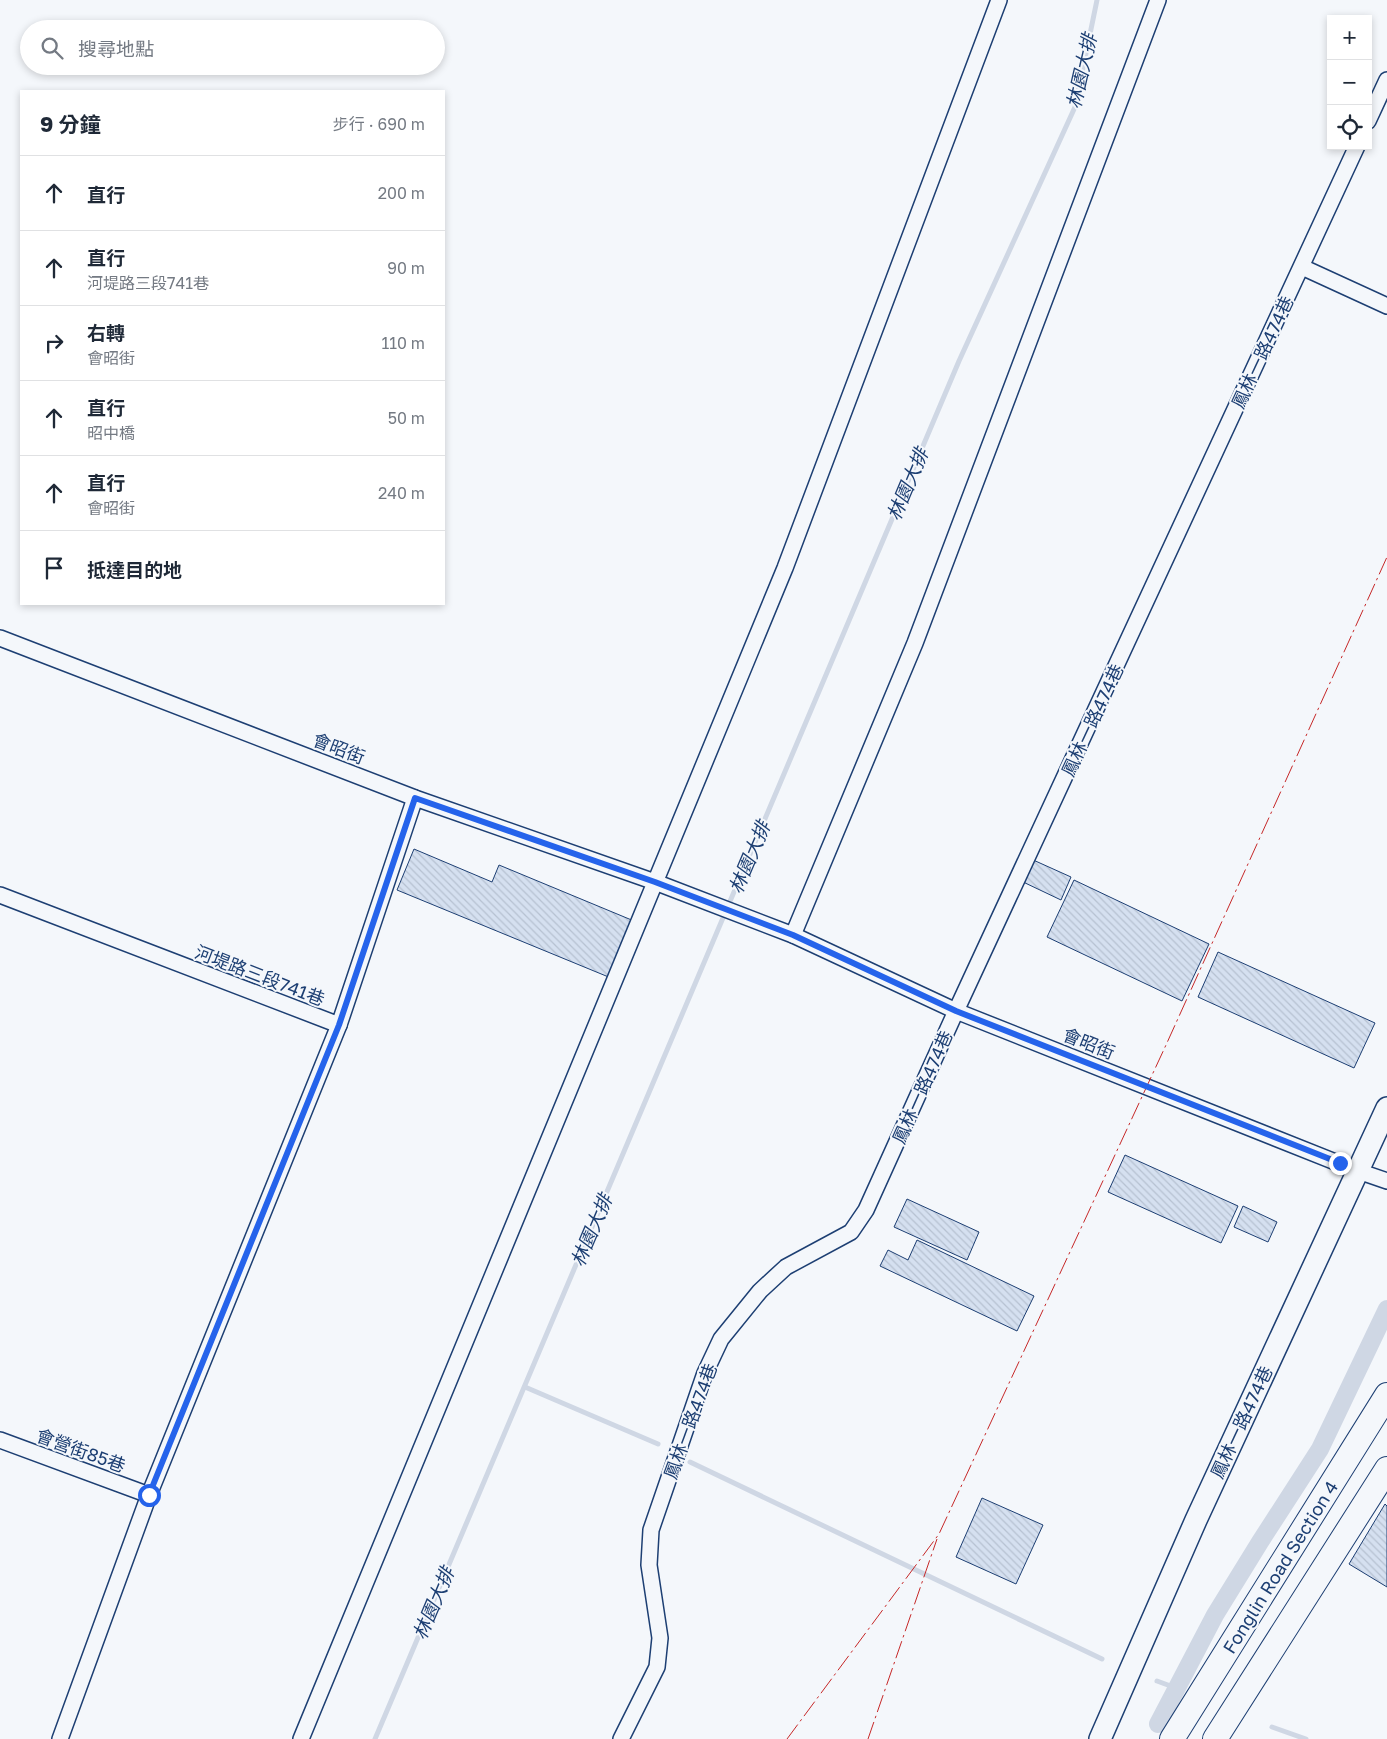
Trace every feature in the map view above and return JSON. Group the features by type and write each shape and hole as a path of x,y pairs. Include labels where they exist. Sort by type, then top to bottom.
{"main road":[{"name":"Fonglin Road Section 4","path":"1172,1739 1387,1395"},
{"name":"Fonglin Road Section 4","path":"1215,1739 1387,1469"}],"street":[{"path":"300,1739 661,884 785,568 999,0"},
{"path":"787,933 915,643 1158,0"},
{"path":"1372,112 1387,80"},
{"name":"鳳林一路474巷","path":"621,1739 657,1667 660,1638 649,1565 651,1530 705,1373 721,1339 760,1291 786,1267 851,1232 866,1210 956,1011 1355,150"},
{"path":"1302,267 1387,306"},
{"name":"會昭街","path":"0,638 415,798 661,884 787,933 956,1011 1387,1181"},
{"name":"河堤路三段741巷","path":"0,895 339,1025 415,798"},
{"path":"60,1739 149,1495 339,1025"},
{"name":"鳳林一路474巷","path":"1100,1739 1196,1520 1387,1108"},
{"name":"會營街85巷","path":"0,1440 149,1495"}],"building":[{"path":"414,849 492,882 499,865 634,921 611,978 397,890"},
{"path":"1031,859 1071,877 1061,900 1021,881"},
{"path":"1074,880 1209,944 1182,1001 1047,937"},
{"path":"1218,952 1375,1023 1354,1068 1198,997"},
{"path":"1125,1155 1238,1206 1221,1243 1108,1192"},
{"path":"907,1199 979,1232 967,1260 894,1227"},
{"path":"1243,1206 1277,1222 1268,1242 1234,1227"},
{"path":"917,1240 1034,1296 1017,1331 880,1266 888,1250 908,1260"},
{"path":"982,1498 1043,1525 1016,1584 956,1557"},
{"path":"1385,1504 1387,1506 1387,1587 1349,1564"}],"waterway":[{"name":"林園大排","path":"375,1739 959,361 1075,107 1097,0"},
{"path":"1158,1724 1215,1615 1320,1449 1387,1309"},
{"path":"525,1387 658,1444"},
{"path":"690,1462 1102,1659"},
{"path":"1157,1681 1176,1688"},
{"path":"1272,1727 1306,1739"}],"power":[{"path":"787,1739 939,1534 1166,1045 1387,557"},
{"path":"868,1739 937,1539"}],"route":[{"path":"149,1495 339,1025 415,798 655,882 793,935 956,1011 1340,1163"}]}
